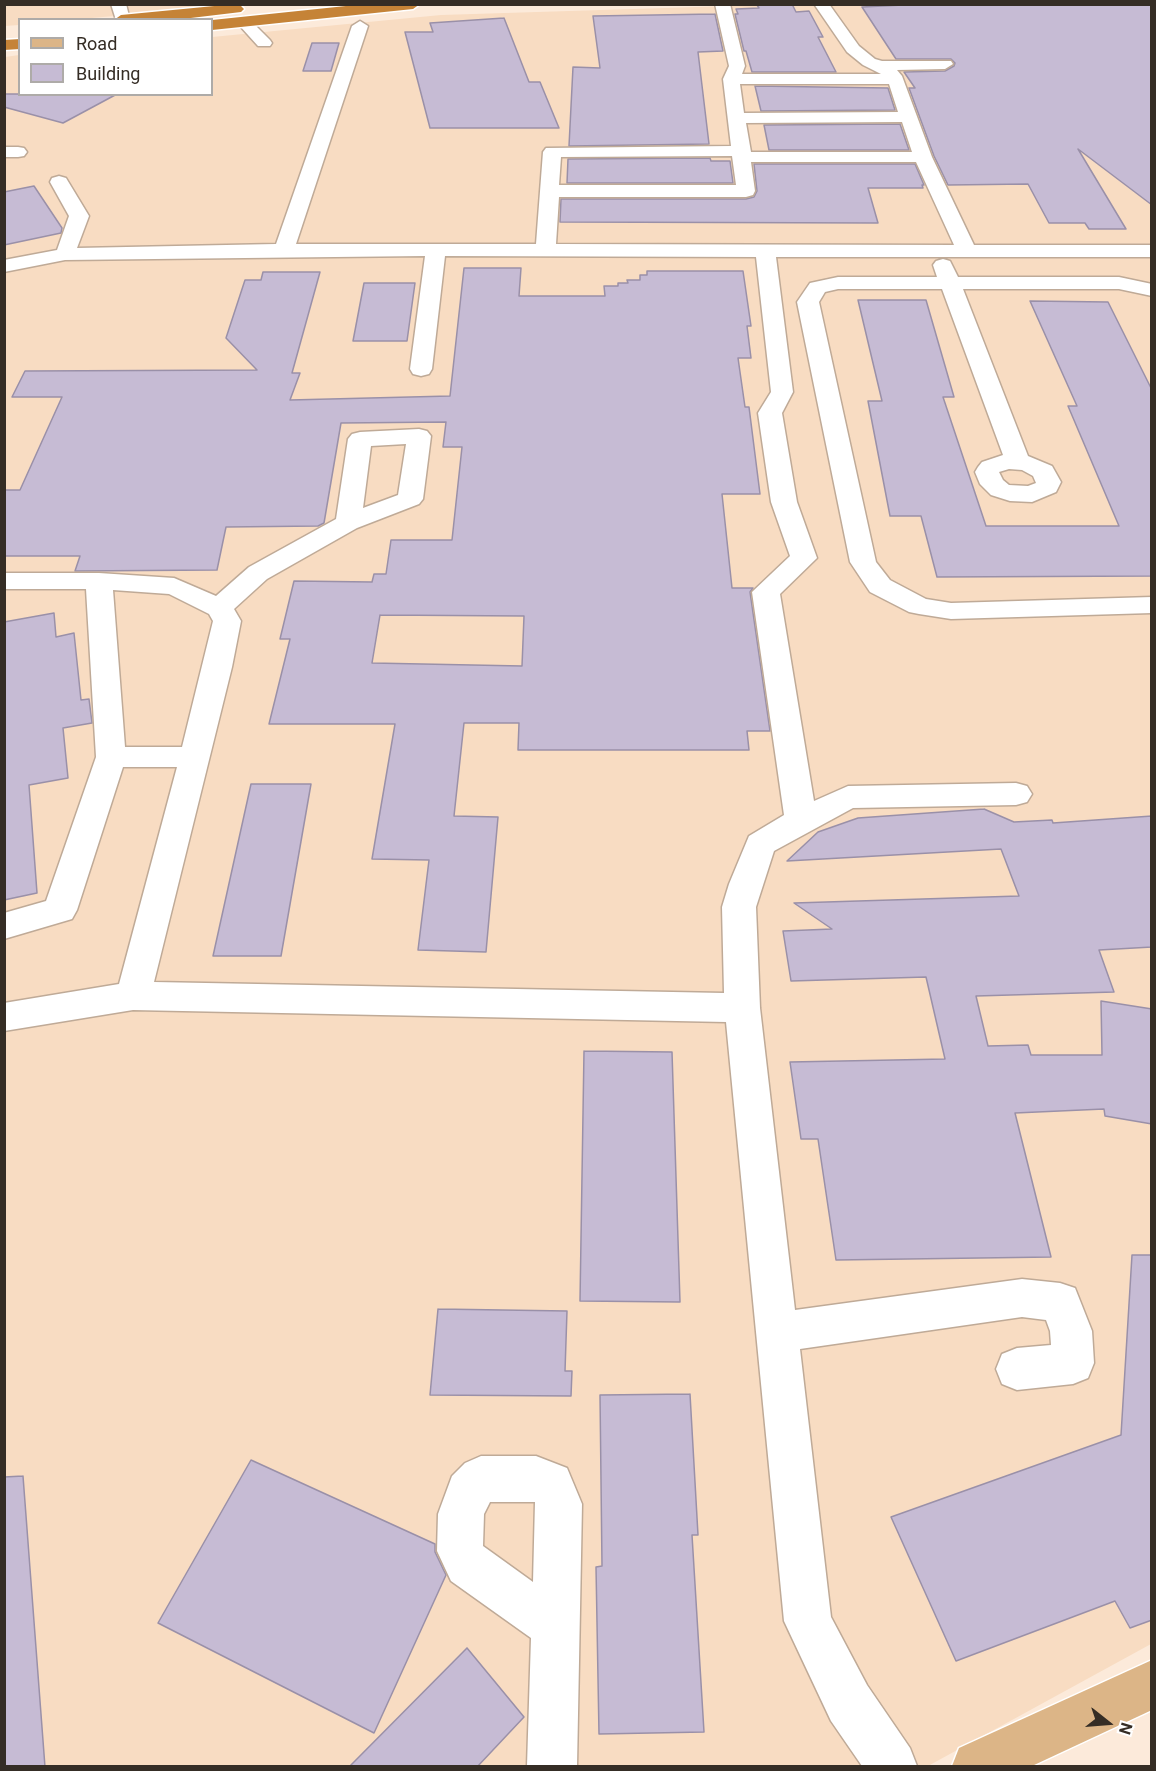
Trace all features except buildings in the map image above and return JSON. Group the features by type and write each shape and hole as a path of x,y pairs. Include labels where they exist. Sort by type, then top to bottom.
{"highway":[{"path":"133,18 284,4"},
{"path":"213,25 413,4"}],"main road":[{"path":"976,1767 1152,1684"}],"street":[{"path":"550,191 746,191 738,118 730,79 737,66 722,4"},
{"path":"821,4 854,49 869,62 881,66 894,76 923,156 967,252"},
{"path":"244,22 264,43"},
{"path":"284,250 360,26"},
{"path":"881,66 945,64"},
{"path":"730,79 894,79"},
{"path":"738,118 908,117"},
{"path":"546,251 552,152 923,156"},
{"path":"59,182 79,216 65,254"},
{"path":"421,369 436,249"},
{"path":"4,266 65,254 284,250 1152,251"},
{"path":"765,251 782,392 770,413 784,502 804,558 766,592 801,820"},
{"path":"939,252 948,284 1018,461"},
{"path":"1152,290 1119,283 838,284 817,287 808,302 863,562 880,586 919,606 951,611 1152,605"},
{"path":"219,608 258,573 348,523"},
{"path":"4,581 99,581 174,586 219,608 226,621 225,635 133,996"},
{"path":"4,926 60,910 111,757 99,581"},
{"path":"111,757 193,756"},
{"path":"892,1767 849,1703 808,1621 742,1008 740,907 745,884 760,844 801,820 848,797 1016,794"},
{"path":"4,1017 133,996 742,1008"},
{"path":"777,1332 1022,1298 1060,1302 1071,1330 1074,1363 1017,1369"},
{"path":"552,1767 555,1626"}],"shaded area":[{"path":"5,5 242,5 92,18 18,18 18,25 5,26"},
{"path":"761,5 1151,5 1151,1644 928,1766 5,1766 5,57 18,55 18,96 213,96 213,37 441,15"}]}
